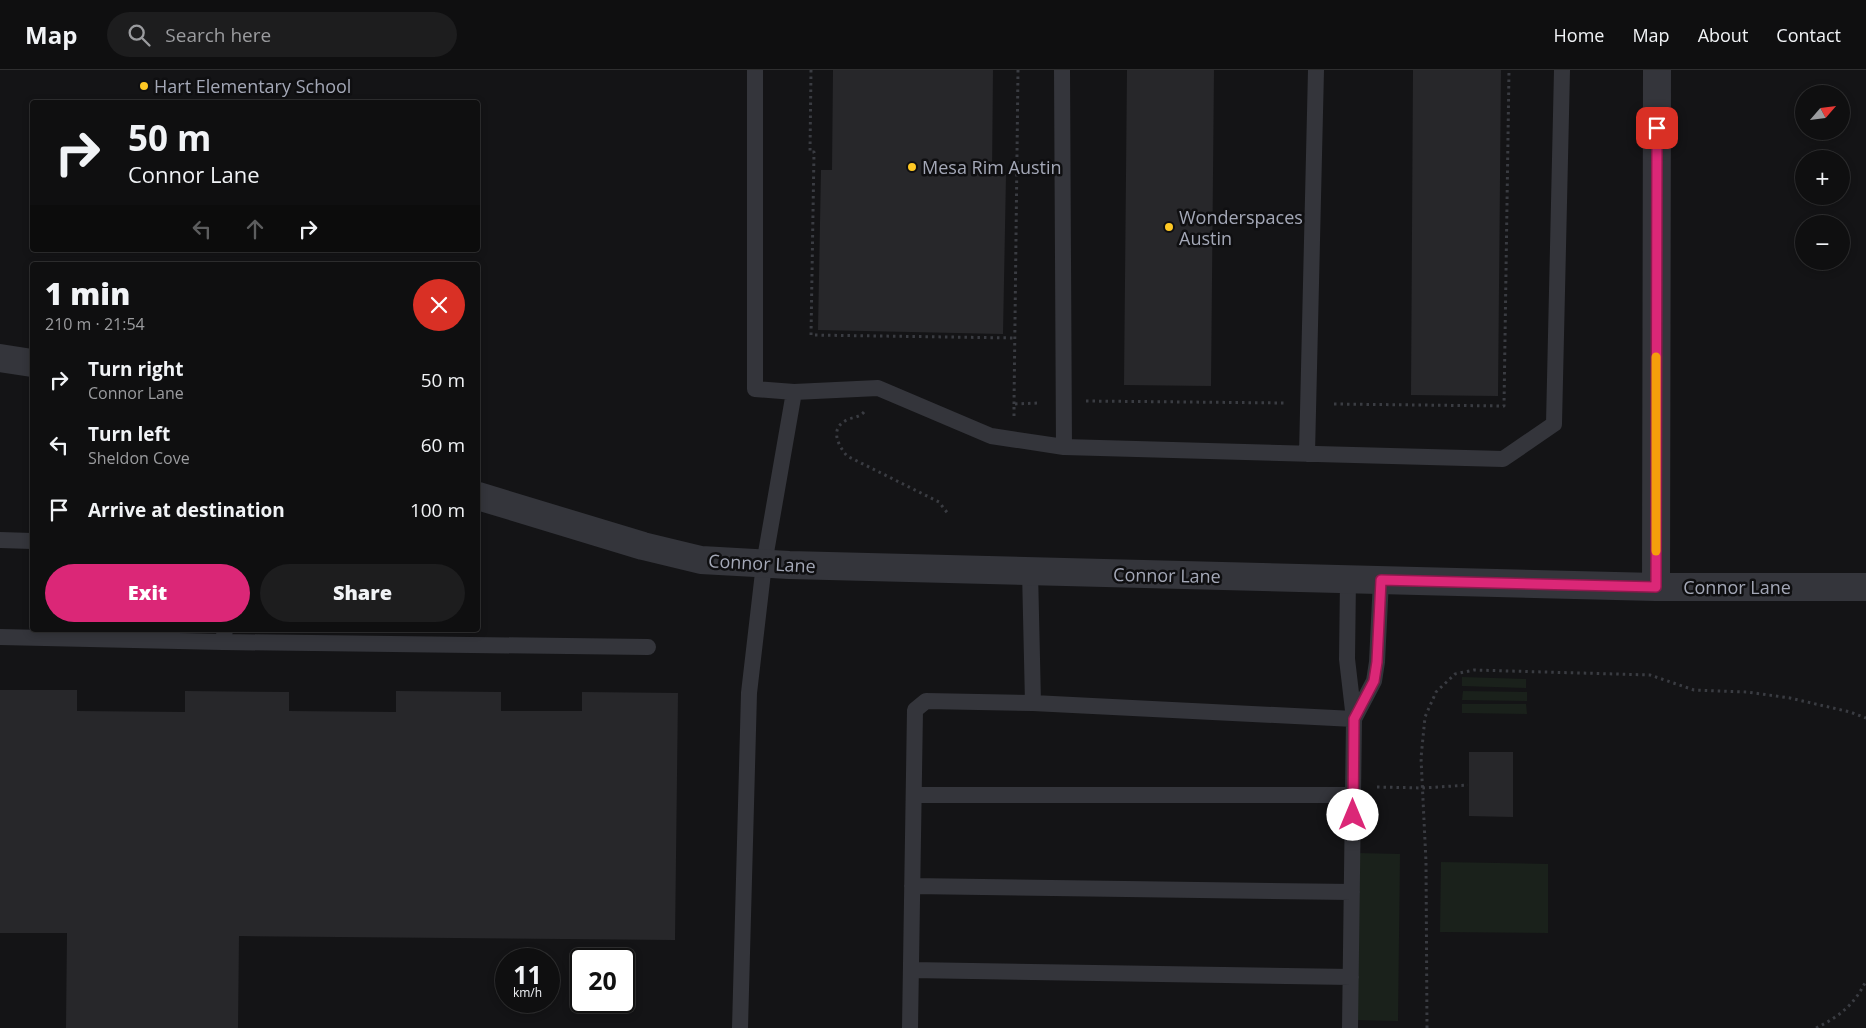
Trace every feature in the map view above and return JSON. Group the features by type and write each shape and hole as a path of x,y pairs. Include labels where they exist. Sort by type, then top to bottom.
{"street":[{"path":"1656,587 1657,70"},
{"path":"0,358 30,363"},
{"name":"Connor Lane","path":"480,497 644,546 701,560 764,564 1656,587 1866,587"}],"lane":[{"path":"755,70 755,389 794,392 878,388 991,436 1064,447 1503,459 1554,424 1562,70"},
{"path":"1062,70 1064,447"},
{"path":"1307,454 1316,70"},
{"path":"740,1028 749,693 764,564 794,392"},
{"path":"0,540 30,541"},
{"path":"1030,571 1033,703"},
{"path":"1348,579 1346,659 1354,719 1350,1028"},
{"path":"1354,719 1374,681 1377,662 1381,580"},
{"path":"0,637 224,636 648,647"},
{"path":"910,1028 915,710 921,704 926,701 1033,703 1354,719"},
{"path":"914,795 1353,791"},
{"path":"912,886 1352,892"},
{"path":"911,970 1351,977"}],"path":[{"path":"811,70 810,152 814,152 811,336 1015,338"},
{"path":"1014,420 1018,70"},
{"path":"1334,404 1504,406 1509,70"},
{"path":"1083,401 1286,403"},
{"path":"1014,404 1038,403"},
{"path":"868,406 862,415 846,420 838,427 836,436 838,445 848,456 939,502 949,515"},
{"path":"1427,1028 1426,862 1421,758 1425,717 1428,708 1436,692 1455,674 1474,670 1650,675 1694,690 1747,692 1790,698 1850,712 1866,718"},
{"path":"1353,791 1468,785"},
{"path":"1816,1028 1839,1016 1859,995 1866,981"}],"shaded area":[{"path":"1462,677 1526,679 1526,688 1462,686"},
{"path":"1463,691 1527,692 1527,701 1462,700"},
{"path":"1462,704 1526,704 1527,714 1462,713"},
{"path":"1357,853 1400,854 1398,1021 1355,1020"},
{"path":"1441,862 1548,864 1548,933 1440,932"}],"building":[{"path":"833,70 993,70 992,175 1006,175 1003,334 818,330 821,170 832,170"},
{"name":"Wonderspaces Austin","path":"1127,70 1214,70 1211,386 1124,385"},
{"path":"1413,70 1501,70 1498,396 1411,395"},
{"path":"0,690 77,690 77,711 185,712 185,691 289,692 289,711 396,712 396,691 501,692 501,711 582,711 582,692 678,693 675,940 239,936 238,1028 66,1028 67,933 0,933"},
{"path":"1469,752 1513,752 1513,817 1469,816"}],"slow traffic":[{"path":"1656,357 1656,551"}],"place":[{"name":"Hart Elementary School","path":"144,86"},
{"name":"Mesa Rim Austin","path":"912,167"},
{"name":"Wonderspaces Austin","path":"1169,227"}],"route":[{"path":"1353,815 1354,719 1374,681 1377,662 1381,580 1656,587 1657,128"}]}
